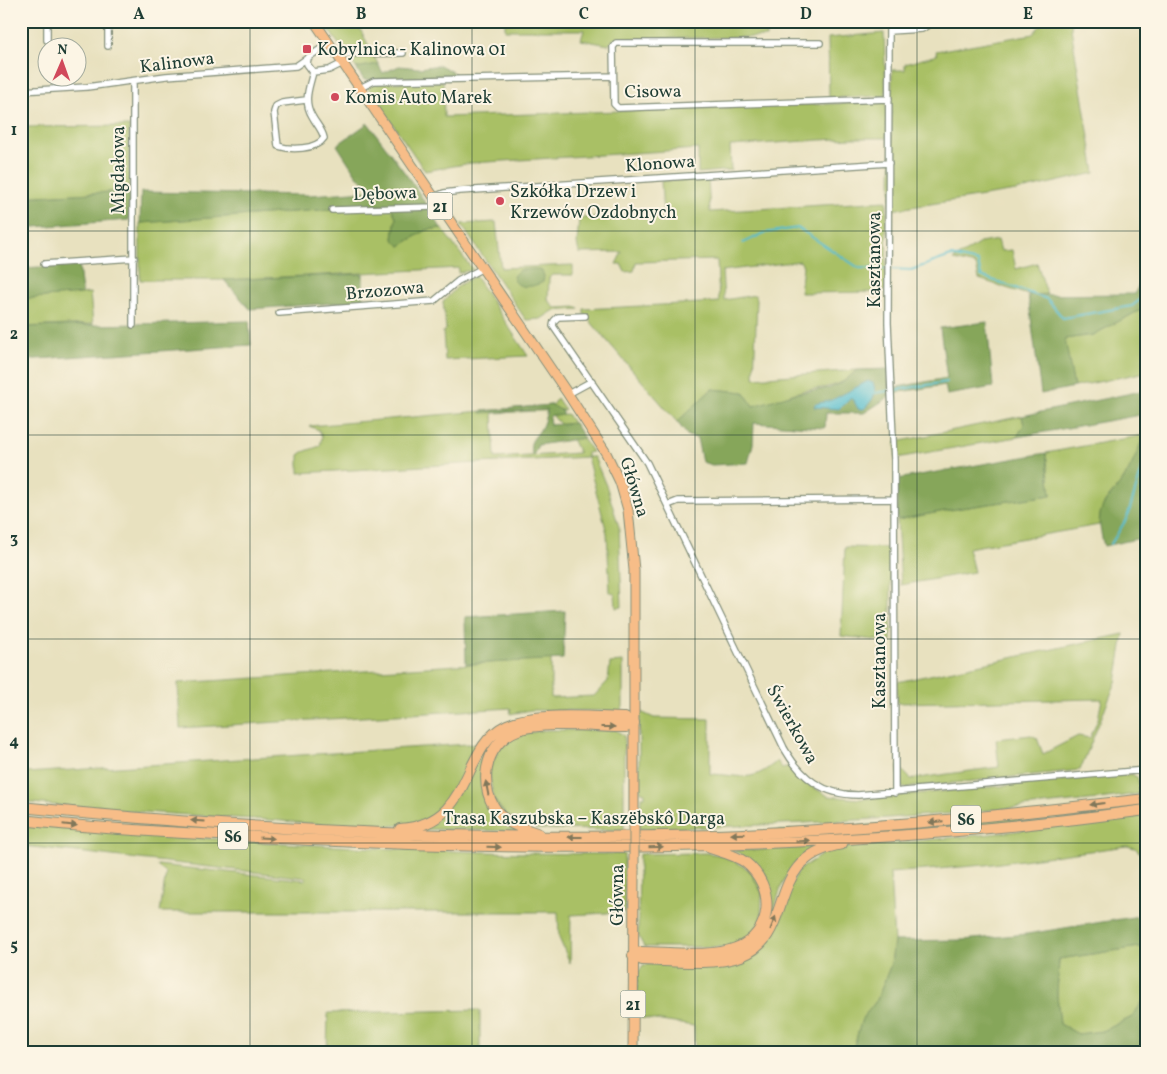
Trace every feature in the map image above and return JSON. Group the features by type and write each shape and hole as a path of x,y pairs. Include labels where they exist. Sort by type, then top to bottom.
{"highway":[{"path":"352,831 417,827 440,816 453,802 489,740 499,730 513,722 538,718 626,718 634,723"},
{"path":"548,837 508,821 491,801 486,784 486,767 497,744 508,734 531,727 626,727 634,723"},
{"name":"Trasa Kaszubska – Kaszëbskô Darga","path":"21,807 173,820 352,831 548,837 678,836 890,826 1146,799"},
{"name":"Trasa Kaszubska – Kaszëbskô Darga","path":"21,820 201,834 415,845 585,848 702,846 890,836 1025,824 1146,809"},
{"path":"633,956 642,960 654,961 716,961 741,956 758,946 770,931 792,874 806,858 831,846 890,836"},
{"path":"633,956 641,952 728,950 741,946 759,932 764,922 767,906 763,885 758,876 736,857 702,846"}],"main road":[{"name":"Główna","path":"314,21 568,394 606,453 620,482 628,510 634,570 632,1053"}],"street":[{"path":"47,21 47,38"},
{"path":"108,21 108,46"},
{"name":"Kasztanowa","path":"890,21 888,323 890,325 893,499 895,792"},
{"path":"889,31 922,29 934,21"},
{"name":"Kalinowa","path":"21,91 296,66 329,43"},
{"path":"613,76 613,47 616,43 820,43"},
{"path":"337,54 403,53"},
{"path":"306,100 282,103 276,106 274,112 278,146 284,148 315,146 324,138 323,132 311,115 306,100 313,72 308,64 308,58"},
{"path":"313,72 329,70 342,63"},
{"name":"Cisowa","path":"360,88 374,81 613,76 614,104 618,108 889,99"},
{"name":"Migdałowa","path":"132,82 133,325"},
{"name":"Klonowa","path":"436,201 444,193 460,191 889,163"},
{"name":"Dębowa","path":"332,210 432,207 436,201"},
{"path":"44,264 134,258"},
{"name":"Brzozowa","path":"279,314 434,301 458,281 483,268"},
{"name":"Świerkowa","path":"585,316 558,318 554,321 553,326 636,443 793,763 804,777 828,791 848,795 1143,770"},
{"path":"568,394 592,381"},
{"path":"668,505 678,501 764,498 893,499"},
{"path":"1143,770 1146,809"}],"green space":[{"path":"322,21 356,21 378,64 356,68"},
{"path":"505,21 766,21 766,37 614,39 609,45 581,40 584,30 505,30"},
{"path":"1044,21 1072,21 1071,28 1095,173 1016,191 891,210 892,70 905,70 905,64 937,55 936,51 1033,34"},
{"path":"884,33 886,96 829,98 828,38"},
{"path":"378,64 383,73 399,66 419,68 440,65 457,75 364,80 356,68"},
{"path":"443,81 444,117 886,102 887,138 851,138 730,146 731,170 698,173 698,149 471,163 425,171 367,86 377,83"},
{"path":"368,123 416,188 441,228 426,230 400,246 393,239 396,217 390,205 140,223 141,192 310,195 367,191 371,187 357,176 337,145"},
{"path":"129,126 129,191 21,197 21,127"},
{"path":"708,179 710,212 887,201 886,289 881,292 800,293 803,266 800,261 722,271 724,300 755,295 757,299 754,378 857,370 850,377 835,385 795,393 753,406 744,392 712,389 677,422 584,314 584,309 719,302 717,260 636,262 634,271 625,272 621,264 616,264 622,252 579,253 577,243 579,218 663,214 661,181"},
{"path":"129,191 129,220 21,228 21,197"},
{"path":"390,205 396,217 393,239 400,246 426,230 441,228 473,270 458,273 459,268 224,280 140,280 140,223"},
{"path":"496,222 501,268 573,265 573,275 552,275 549,278 548,300 555,308 578,307 579,309 553,311 541,319 526,320 461,224"},
{"path":"998,240 1001,251 1012,250 1016,269 1037,263 1047,294 1028,295 979,279 976,265 953,260 980,243"},
{"path":"79,265 82,294 21,299 21,268"},
{"path":"535,269 542,271 544,276 543,282 535,285 521,286 515,281 513,276 519,270"},
{"path":"1146,273 1146,307 1093,335 1065,339 1074,387 1041,394 1028,295 1134,294"},
{"path":"363,274 363,301 250,309 224,280"},
{"path":"475,276 528,356 445,360 443,332 446,329 443,302 459,285"},
{"path":"90,293 93,324 21,327 21,299"},
{"path":"1146,307 1146,372 1074,387 1064,339 1093,335"},
{"path":"249,321 251,345 21,360 21,327"},
{"path":"987,322 993,387 947,395 945,385 893,393 892,388 947,378 940,328"},
{"path":"888,369 889,397 864,413 826,413 825,428 754,423 753,444 748,463 712,465 702,462 697,438 688,436 677,422 712,389 744,392 753,406 797,393 830,388 842,383 857,370"},
{"path":"1146,390 1146,414 1017,437 1024,425 1022,416"},
{"path":"557,398 565,410 493,413 495,458 579,453 570,435 552,415 567,414 592,452 587,453 587,457 299,473 299,455 320,446 322,437 319,430 309,426 552,405"},
{"path":"552,405 562,411 562,415 552,415 549,418 550,425 574,423 584,438 538,445 533,456 531,445 543,425 547,409 481,413 481,411"},
{"path":"1022,416 1024,425 1017,437 896,458 896,442"},
{"path":"1144,435 1130,468 1104,504 1099,525 968,548 974,572 901,585 897,520 961,508 1051,495 1046,453"},
{"path":"1144,435 1146,537 1104,546 1100,523 1102,509 1126,475"},
{"path":"1046,453 1051,495 961,508 897,520 897,479"},
{"path":"587,457 594,457 607,488 619,527 622,607 616,608 615,594 610,592 607,533"},
{"path":"845,547 891,548 891,642 841,636"},
{"path":"565,611 563,659 466,664 465,617"},
{"path":"1124,634 1116,682 1080,770 904,788 899,786 898,766 911,779 999,767 996,739 1031,735 1037,738 1043,754 1078,736 1090,738 1098,719 1102,699 897,703 897,682"},
{"path":"551,659 551,698 594,696 608,681 610,663 623,662 623,707 620,711 531,710 510,714 511,708 180,728 178,683"},
{"path":"639,711 654,718 710,719 710,774 753,775 760,773 777,761 782,768 789,766 801,780 828,796 860,799 1132,774 1138,778 1139,794 1014,808 890,818 765,825 639,829 641,797 645,797 645,793 641,792 639,785"},
{"path":"547,730 616,730 624,736 624,830 537,829 506,815 493,798 489,770 500,746 519,734"},
{"path":"503,734 482,784 516,831 424,829 433,824 494,739"},
{"path":"468,744 480,746 460,785 439,812 431,817 415,822 397,825 375,827 330,825 21,802 21,774 26,773"},
{"path":"1070,812 1070,816 909,830 640,844 640,840"},
{"path":"1142,816 1143,825 1146,828 1146,858 1135,848 1127,846 985,865 890,873 894,941 891,964 877,1000 862,1019 852,1053 695,1053 694,1026 635,1017 638,973 643,965 752,955 799,870 830,849 991,834"},
{"path":"21,824 172,836 398,849 624,854 625,912 571,915 570,963 559,938 558,912 160,912 166,873 158,865 305,880 307,878 24,846 21,845"},
{"path":"816,847 799,860 789,871 781,888 771,920 760,937 751,945 738,951 771,909 741,854 734,851"},
{"path":"706,853 727,856 749,870 762,893 761,920 747,939 726,947 644,947 638,935 639,854"},
{"path":"1146,915 1146,946 1059,959 1057,995 1060,1024 1078,1034 1103,1031 1132,1017 1146,997 1146,1053 852,1053 862,1019 877,1000 891,964 894,941 963,940 1027,934"},
{"path":"1146,946 1146,997 1132,1017 1103,1031 1078,1034 1060,1024 1057,995 1059,959"},
{"path":"480,1010 480,1053 327,1053 328,1013"}],"water":[{"path":"868,381 873,383 875,391 872,400 864,409 858,409 850,398 839,409 814,407 815,404 832,400"}],"waterway":[{"path":"743,243 764,233 798,228 859,268 886,269"},
{"path":"891,269 911,270 951,256 978,262 981,276 1047,299 1063,318 1132,306 1146,295"},
{"path":"875,393 947,382"},
{"path":"1111,544 1127,518 1146,456"}],"place":[{"name":"Kobylnica - Kalinowa 01","path":"307,49"},
{"name":"Komis Auto Marek","path":"335,97"},
{"name":"Szkółka Drzew i Krzewów Ozdobnych","path":"500,201"}]}
